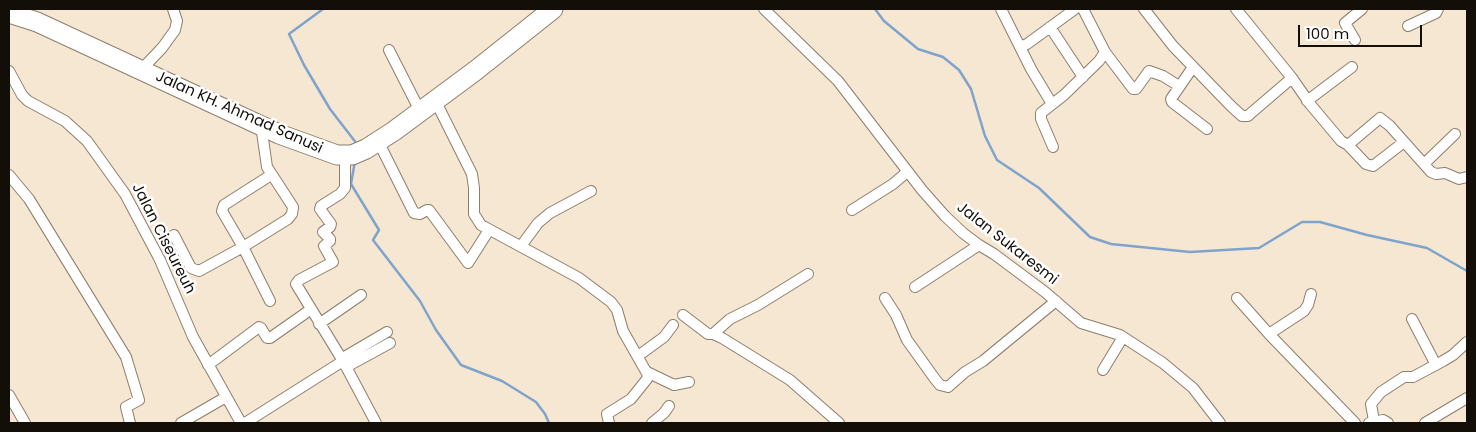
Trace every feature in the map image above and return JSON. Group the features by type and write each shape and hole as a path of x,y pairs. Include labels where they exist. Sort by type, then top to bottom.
{"highway":[{"path":"360,150 427,106 475,71 553,9"},
{"name":"Jalan KH. Ahmad Sanusi","path":"16,13 279,134 337,155 360,150"}],"street":[{"path":"141,70 162,48 175,30 177,22 173,9"},
{"name":"Jalan Sukaresmi","path":"764,9 838,81 907,172 945,216 980,245 1056,301 1081,323 1123,337 1163,363 1193,388 1220,423"},
{"path":"1001,9 1052,104"},
{"path":"1020,47 1027,44 1075,9"},
{"path":"1083,9 1105,52 1133,89 1136,89 1149,71 1163,76 1178,86"},
{"path":"1145,9 1164,37 1230,106 1245,117 1292,78"},
{"path":"1236,9 1341,141 1348,145 1366,164 1373,166 1404,142"},
{"path":"1355,40 1346,24 1362,9"},
{"path":"1408,26 1436,13 1438,9"},
{"path":"1050,27 1083,77"},
{"path":"389,50 472,174 474,214 481,225 579,278 611,302 617,310 623,331 647,372 647,379 631,399 607,414 606,418 609,423"},
{"path":"1053,147 1041,115 1042,111 1064,95 1105,52"},
{"path":"1193,67 1178,86 1172,96 1172,102 1207,129"},
{"path":"1308,101 1352,67"},
{"name":"Jalan Ciseureuh","path":"9,71 28,101 65,121 77,131 93,148 114,179 138,218 160,260 190,331 241,423"},
{"path":"1348,145 1380,118 1434,173 1445,173 1459,180 1467,177"},
{"path":"174,235 191,268 194,270 204,268 243,248 288,220 292,214 293,207 267,168 261,125"},
{"path":"264,153 279,134"},
{"path":"1424,164 1455,134"},
{"path":"376,423 343,362 310,310 296,282 333,262 324,246 330,239 323,232 331,224 320,209 321,206 340,194 345,188 360,150 414,213 420,214 429,210 468,262 489,230"},
{"path":"852,210 893,184 907,172"},
{"path":"9,175 29,199 126,357 138,400 126,407 130,423"},
{"path":"270,301 222,211 224,205 271,175"},
{"path":"521,246 530,232 544,218 591,191"},
{"path":"915,287 980,245"},
{"path":"713,334 730,319 758,305 808,274"},
{"path":"1269,334 1304,312 1311,294"},
{"path":"319,324 361,295"},
{"path":"885,298 907,340 940,385 948,387 1056,301"},
{"path":"1237,298 1355,423"},
{"path":"208,365 259,327 262,328 267,338 270,338 310,310"},
{"path":"683,315 708,334 722,338 794,384 840,423"},
{"path":"1412,319 1436,365"},
{"path":"638,356 664,336 673,325"},
{"path":"245,423 343,362 387,332"},
{"path":"1103,370 1123,337"},
{"path":"1388,423 1383,420 1372,422 1371,406 1376,397 1398,381 1406,377 1413,377 1453,355 1467,342"},
{"path":"343,362 390,343"},
{"path":"647,372 674,385 689,382"},
{"path":"181,423 226,397"},
{"path":"1425,423 1467,398"},
{"path":"10,400 26,423"},
{"path":"652,423 669,406"}],"waterway":[{"path":"323,9 289,34 304,65 330,109 357,144"},
{"path":"875,9 884,21 918,49 943,57 959,70 971,89 985,136 997,160 1039,188 1090,237 1111,244 1190,252 1259,248 1302,222 1320,222 1367,235 1427,248 1467,271"},
{"path":"355,161 351,184 379,230 373,240 420,301 436,330 461,365 502,381 536,402 549,423"}]}
